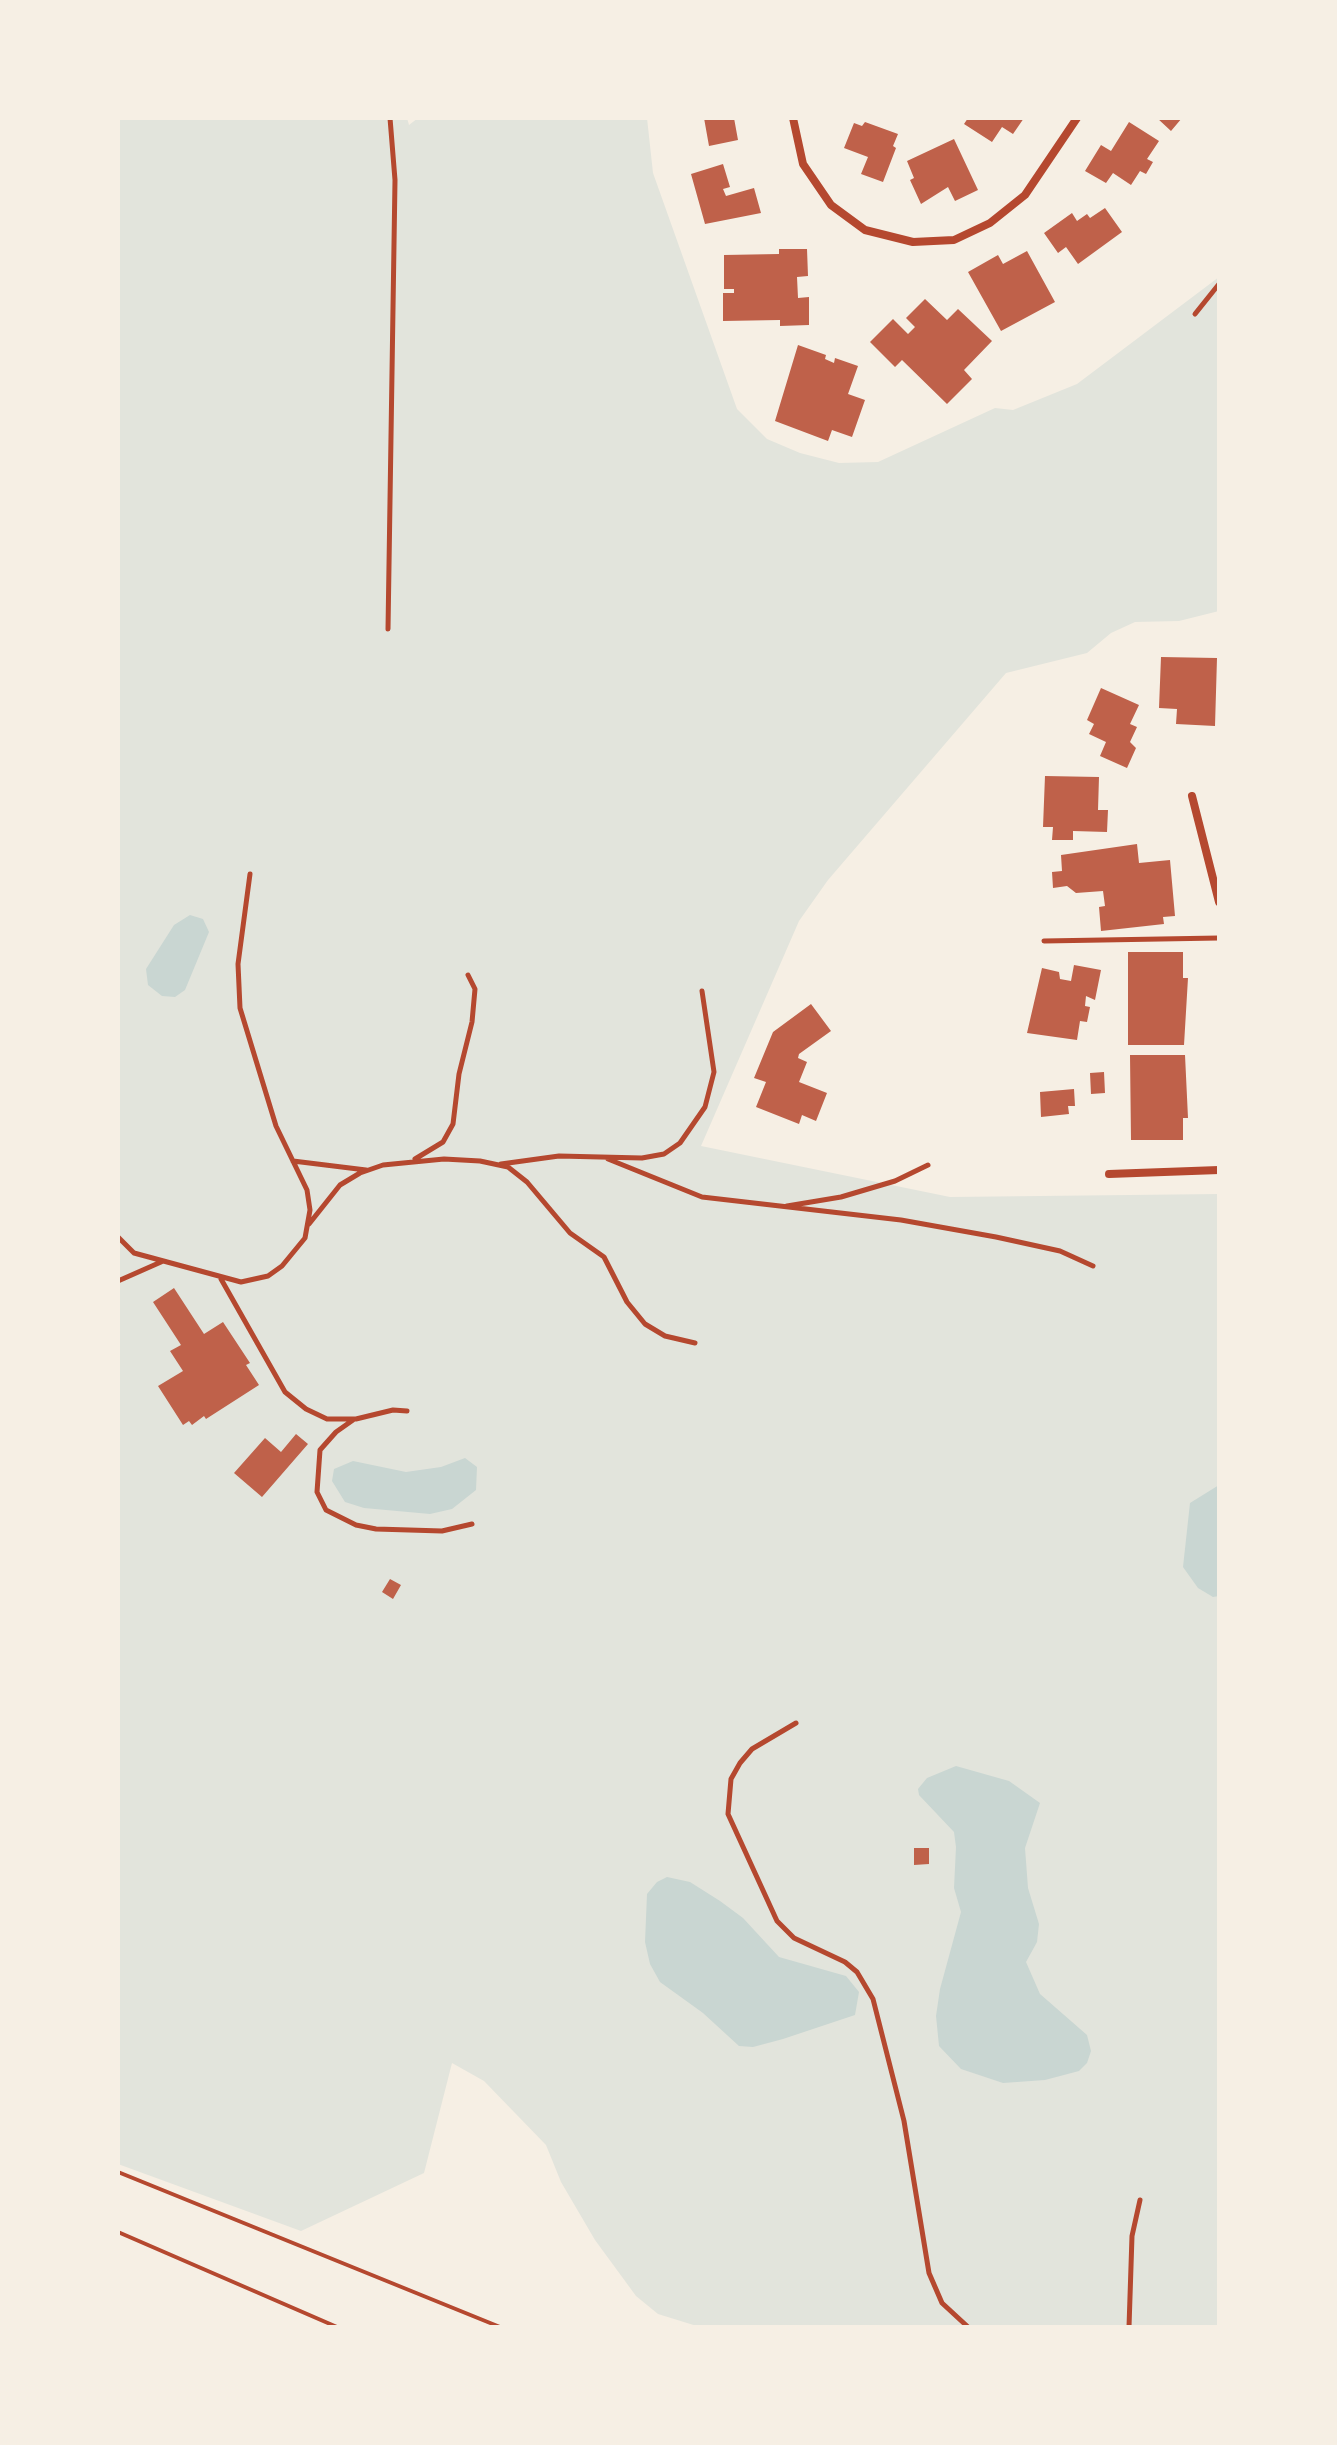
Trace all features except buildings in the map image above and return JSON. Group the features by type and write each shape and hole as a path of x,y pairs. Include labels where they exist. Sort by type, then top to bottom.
{"street":[{"path":"793,118 803,164 831,205 865,230 913,242 954,240 990,223 1025,195 1077,118"},
{"path":"1192,796 1219,902"},
{"path":"1109,1174 1219,1170"}],"lane":[{"path":"388,629 395,196 390,118"},
{"path":"1195,314 1219,284"},
{"path":"250,874 239,950 240,1008 276,1126 307,1190 309,1225"},
{"path":"1044,941 1219,938"},
{"path":"414,1159 443,1142 453,1124 459,1074 472,1022 475,989 468,975"},
{"path":"496,1164 559,1156 608,1159 664,1154 680,1143 705,1107 714,1072 702,991"},
{"path":"118,1237 134,1253 241,1282 268,1276 297,1252 309,1225 340,1185 368,1170 414,1159 480,1161 508,1167 527,1182 570,1233 604,1257 627,1302 645,1324 665,1336 695,1343"},
{"path":"608,1159 702,1197 901,1220 1060,1251 1093,1266"},
{"path":"292,1161 327,1162 368,1170"},
{"path":"778,1207 841,1197 895,1181 928,1165"},
{"path":"118,1281 161,1261"},
{"path":"221,1278 285,1392 327,1419 356,1419 393,1410 407,1411"},
{"path":"356,1419 336,1432 320,1450 317,1492 326,1510 356,1525 391,1530 442,1531 472,1524"},
{"path":"796,1723 752,1749 740,1763 731,1779 728,1814 777,1921 794,1938 845,1962 857,1972 873,1999 904,2121 929,2273 942,2303 968,2327"},
{"path":"1129,2327 1132,2236 1140,2200"}],"path":[{"path":"118,2172 500,2327"},
{"path":"118,2232 337,2327"}],"shaded area":[{"path":"118,118 407,118 409,125 418,118 647,118 653,173 737,409 767,439 800,453 839,463 878,462 995,408 1013,410 1077,384 1219,277 1219,611 1179,621 1135,622 1111,633 1087,653 1006,673 828,880 799,921 701,1146 950,1197 1219,1194 1219,2327 700,2327 658,2314 636,2296 595,2240 561,2182 546,2145 484,2081 452,2063 424,2173 301,2231 118,2164"},
{"path":"190,915 203,919 209,932 185,990 175,997 162,996 148,985 146,969 174,925"},
{"path":"465,1458 477,1467 476,1490 452,1509 430,1514 364,1508 345,1502 332,1481 334,1469 353,1461 406,1472 441,1467"},
{"path":"1219,1485 1219,1596 1213,1597 1198,1588 1183,1567 1190,1503"},
{"path":"956,1766 1009,1781 1040,1803 1025,1848 1028,1888 1039,1924 1037,1942 1026,1962 1040,1994 1087,2035 1091,2051 1087,2063 1079,2071 1045,2080 1003,2083 961,2069 939,2046 936,2016 940,1989 961,1912 954,1888 956,1847 954,1832 919,1795 918,1789 927,1778"},
{"path":"667,1877 690,1882 720,1901 743,1918 779,1957 846,1976 859,1992 855,2015 783,2039 753,2047 739,2046 703,2013 660,1982 650,1964 645,1942 647,1894 657,1882"}]}
